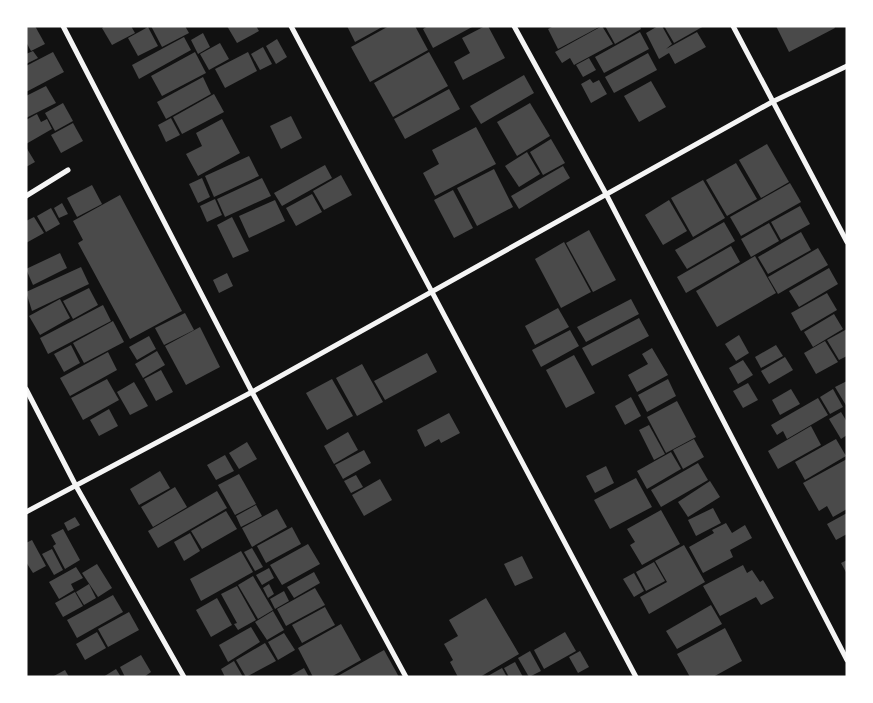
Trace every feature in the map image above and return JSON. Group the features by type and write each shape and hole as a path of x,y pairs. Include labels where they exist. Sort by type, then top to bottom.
{"street":[{"path":"63,26 252,392 406,677"},
{"path":"291,26 636,677"},
{"path":"514,26 606,194 847,660"},
{"path":"733,26 847,242"},
{"path":"26,512 252,392 772,102 847,66"},
{"path":"26,196 68,170"},
{"path":"26,389 76,486 184,677"}],"building":[{"path":"26,26 35,26 45,44 31,51 26,42"},
{"path":"105,26 131,26 135,33 112,45 102,28"},
{"path":"151,26 185,26 189,33 162,47"},
{"path":"227,26 256,26 259,31 237,43"},
{"path":"347,26 384,26 355,42"},
{"path":"389,26 415,26 428,50 370,82 351,47"},
{"path":"428,26 474,26 433,48 423,29"},
{"path":"488,26 505,58 463,80 454,62 470,53 462,38"},
{"path":"554,26 601,26 558,49 548,29"},
{"path":"602,26 613,44 574,65 570,58 562,63 555,52"},
{"path":"605,26 640,26 641,29 615,44"},
{"path":"658,26 662,26 672,44 666,49 697,32 706,47 675,64 669,53 659,59 646,33"},
{"path":"664,26 704,26 674,43"},
{"path":"776,26 834,26 835,28 789,52"},
{"path":"148,27 158,46 138,56 128,38"},
{"path":"640,32 649,49 604,73 595,57"},
{"path":"203,33 210,47 198,54 191,40"},
{"path":"184,37 191,50 139,79 132,65"},
{"path":"277,39 287,57 276,64 266,46"},
{"path":"220,43 229,59 209,70 200,54"},
{"path":"263,47 272,64 260,70 251,54"},
{"path":"33,51 38,58 26,64 26,54"},
{"path":"53,52 64,72 26,92 26,66"},
{"path":"195,52 206,73 162,96 151,76"},
{"path":"248,52 257,71 225,88 215,69"},
{"path":"429,52 448,86 393,117 374,83"},
{"path":"648,53 657,70 614,93 605,77"},
{"path":"589,58 596,70 583,77 576,65"},
{"path":"524,75 534,93 481,124 470,106"},
{"path":"203,77 211,94 166,119 157,102"},
{"path":"590,79 593,83 599,80 607,94 591,103 581,84"},
{"path":"651,81 666,107 639,122 624,96"},
{"path":"46,86 56,103 26,118 26,96"},
{"path":"449,89 460,109 405,139 394,119"},
{"path":"214,94 224,112 182,134 173,117"},
{"path":"63,103 73,121 55,131 45,113"},
{"path":"530,103 550,136 517,156 497,122"},
{"path":"37,114 41,122 47,119 52,129 26,144 26,120"},
{"path":"291,116 302,138 281,149 270,126"},
{"path":"171,118 180,135 166,142 158,125"},
{"path":"222,119 240,153 198,176 186,154 202,146 196,133"},
{"path":"73,123 83,141 61,153 51,135"},
{"path":"476,127 496,164 435,196 423,173 439,164 432,150"},
{"path":"551,139 565,163 543,175 530,152"},
{"path":"767,144 789,182 761,198 739,160"},
{"path":"26,147 35,162 26,167"},
{"path":"527,152 540,174 519,187 505,166"},
{"path":"249,156 259,176 214,197 205,176"},
{"path":"736,163 757,199 727,216 706,180"},
{"path":"325,165 332,178 282,206 274,193"},
{"path":"563,166 570,178 519,209 511,196"},
{"path":"494,169 513,207 477,226 457,188"},
{"path":"341,175 352,195 324,210 313,191"},
{"path":"202,178 210,197 198,203 189,184"},
{"path":"262,178 271,196 225,217 217,199"},
{"path":"703,180 725,218 693,237 671,198"},
{"path":"790,183 801,202 741,236 730,217"},
{"path":"92,185 102,204 77,217 67,198"},
{"path":"453,190 473,228 454,238 434,200"},
{"path":"312,194 322,212 296,226 286,208"},
{"path":"120,195 182,311 130,339 78,243 83,240 73,221"},
{"path":"215,199 222,215 207,222 200,206"},
{"path":"275,200 285,221 249,238 239,216"},
{"path":"669,200 687,231 663,245 645,215"},
{"path":"62,203 68,214 59,218 54,208"},
{"path":"800,206 810,224 781,240 771,222"},
{"path":"51,208 60,224 46,232 37,216"},
{"path":"34,217 44,233 26,243 26,221"},
{"path":"232,217 249,251 233,258 217,225"},
{"path":"724,222 735,241 687,269 675,250"},
{"path":"769,223 779,241 751,257 741,239"},
{"path":"589,230 616,280 593,292 566,243"},
{"path":"801,232 811,250 768,274 758,257"},
{"path":"564,242 591,292 561,308 535,259"},
{"path":"731,246 740,262 686,293 677,277"},
{"path":"818,248 828,265 778,294 768,277"},
{"path":"60,253 67,268 33,285 26,269"},
{"path":"755,256 776,293 717,327 696,291"},
{"path":"81,267 89,284 32,311 26,292"},
{"path":"829,268 838,284 799,307 789,291"},
{"path":"227,273 233,286 219,293 213,280"},
{"path":"89,288 98,305 73,319 63,301"},
{"path":"827,293 837,310 801,331 791,313"},
{"path":"60,299 70,318 40,335 29,316"},
{"path":"631,299 639,314 586,342 577,327"},
{"path":"103,305 111,321 48,354 40,338"},
{"path":"558,308 569,327 535,345 525,326"},
{"path":"185,313 194,330 164,345 155,328"},
{"path":"834,314 843,329 813,347 804,332"},
{"path":"639,318 649,336 592,366 582,348"},
{"path":"113,321 124,342 84,363 73,343"},
{"path":"200,327 220,367 186,385 165,346"},
{"path":"847,329 847,356 839,360 827,340"},
{"path":"570,330 579,346 541,367 532,350"},
{"path":"739,335 749,353 736,361 725,344"},
{"path":"149,336 156,349 137,360 129,347"},
{"path":"825,341 838,362 816,374 804,353"},
{"path":"71,345 80,363 64,372 54,354"},
{"path":"776,345 783,356 761,368 755,357"},
{"path":"652,348 668,375 637,392 628,375 648,364 642,354"},
{"path":"157,351 165,365 143,378 135,364"},
{"path":"108,352 117,370 70,396 60,378"},
{"path":"427,353 437,372 385,400 374,381"},
{"path":"574,355 595,393 566,408 546,370"},
{"path":"785,357 793,370 769,384 761,371"},
{"path":"743,360 753,375 738,384 729,368"},
{"path":"362,364 383,402 357,416 336,378"},
{"path":"161,370 173,392 156,401 144,379"},
{"path":"107,379 119,400 83,420 71,398"},
{"path":"332,379 353,416 327,430 306,393"},
{"path":"668,379 676,396 647,412 638,395"},
{"path":"847,381 847,407 835,387"},
{"path":"134,382 148,406 130,415 117,392"},
{"path":"748,383 758,400 743,408 733,391"},
{"path":"791,389 800,404 780,415 772,400"},
{"path":"833,389 843,407 830,414 820,397"},
{"path":"631,397 641,416 625,425 615,406"},
{"path":"818,398 828,415 787,439 783,431 777,435 771,425"},
{"path":"677,401 696,437 666,453 647,417"},
{"path":"109,409 118,426 99,436 90,420"},
{"path":"841,412 847,422 847,435 841,439 829,419"},
{"path":"449,413 460,433 441,443 439,439 425,447 417,430"},
{"path":"649,425 665,454 654,460 639,430"},
{"path":"811,426 821,445 778,469 768,451"},
{"path":"348,432 358,450 334,464 324,446"},
{"path":"694,439 704,457 683,469 673,450"},
{"path":"836,439 846,456 805,480 795,462"},
{"path":"247,442 257,459 239,469 229,453"},
{"path":"364,450 371,463 343,479 335,465"},
{"path":"671,452 681,469 647,489 637,471"},
{"path":"225,455 234,471 216,480 207,465"},
{"path":"847,459 847,509 833,517 827,506 819,511 803,483"},
{"path":"698,463 708,480 661,507 651,490"},
{"path":"606,466 614,483 595,493 586,476"},
{"path":"160,471 170,488 139,505 130,489"},
{"path":"239,474 256,504 235,515 218,485"},
{"path":"356,475 363,487 351,493 344,481"},
{"path":"636,478 652,507 610,529 594,500"},
{"path":"380,479 392,500 364,516 352,495"},
{"path":"710,481 720,497 688,517 678,502"},
{"path":"175,487 187,507 153,527 141,507"},
{"path":"217,491 227,508 158,548 148,531"},
{"path":"256,505 262,516 241,527 236,516"},
{"path":"713,508 721,523 696,536 688,520"},
{"path":"277,509 287,527 252,547 242,528"},
{"path":"661,510 680,544 642,565 630,545 635,542 627,529"},
{"path":"226,511 237,529 202,549 191,531"},
{"path":"847,513 847,534 836,540 827,524"},
{"path":"75,517 80,525 68,531 64,523"},
{"path":"726,523 732,533 745,525 752,538 730,550 733,557 703,573 689,547 714,533 712,530"},
{"path":"292,527 301,544 266,563 257,546"},
{"path":"63,529 80,560 65,569 53,546 56,544 51,535"},
{"path":"190,533 200,551 184,561 174,542"},
{"path":"32,540 46,566 33,573 26,562 26,543"},
{"path":"308,544 320,564 282,585 270,565"},
{"path":"684,545 705,582 649,614 640,597 667,582 655,561"},
{"path":"252,548 263,567 255,571 244,552"},
{"path":"52,549 63,570 54,575 42,554"},
{"path":"241,551 253,572 201,601 190,579"},
{"path":"522,556 533,578 515,586 504,564"},
{"path":"847,560 847,574 841,563"},
{"path":"654,562 665,581 646,591 636,572"},
{"path":"97,564 112,588 98,597 82,573"},
{"path":"743,565 747,573 752,570 760,582 763,580 774,598 761,605 756,597 720,616 703,586"},
{"path":"76,567 83,578 71,584 74,590 59,599 49,582"},
{"path":"269,568 274,578 262,585 256,575"},
{"path":"314,572 320,583 294,598 287,587"},
{"path":"634,573 644,591 634,597 623,579"},
{"path":"253,576 273,610 258,619 238,585"},
{"path":"89,584 96,598 84,605 76,592"},
{"path":"269,584 274,594 268,598 263,588"},
{"path":"237,586 256,620 238,630 234,624 237,623 221,594"},
{"path":"315,588 325,605 286,626 277,609"},
{"path":"284,591 289,601 275,609 270,599"},
{"path":"75,592 83,606 63,617 55,603"},
{"path":"113,595 123,612 77,638 67,620"},
{"path":"217,598 232,625 211,637 196,610"},
{"path":"486,598 519,654 480,677 458,677 450,662 453,660 444,644 458,636 449,620"},
{"path":"711,605 722,624 677,649 666,631"},
{"path":"325,607 335,625 302,643 292,625"},
{"path":"273,611 284,630 267,640 255,622"},
{"path":"129,612 139,630 108,647 98,629"},
{"path":"341,624 361,660 331,677 313,677 298,648"},
{"path":"251,627 260,642 228,662 219,645"},
{"path":"725,628 742,661 713,677 690,677 677,654"},
{"path":"97,632 106,648 85,660 76,644"},
{"path":"565,632 576,651 544,669 534,650"},
{"path":"284,633 295,650 278,660 268,642"},
{"path":"265,643 276,661 246,677 236,660"},
{"path":"384,650 399,677 336,677"},
{"path":"530,651 541,671 529,677 518,658"},
{"path":"580,651 589,667 578,673 569,657"},
{"path":"141,655 151,672 144,677 125,677 120,667"},
{"path":"234,661 243,677 225,677 221,669"},
{"path":"515,662 523,677 509,677 504,668"},
{"path":"304,668 309,677 288,677"},
{"path":"502,668 507,677 486,677"},
{"path":"116,669 121,677 103,677"},
{"path":"65,670 69,677 52,677"}]}
